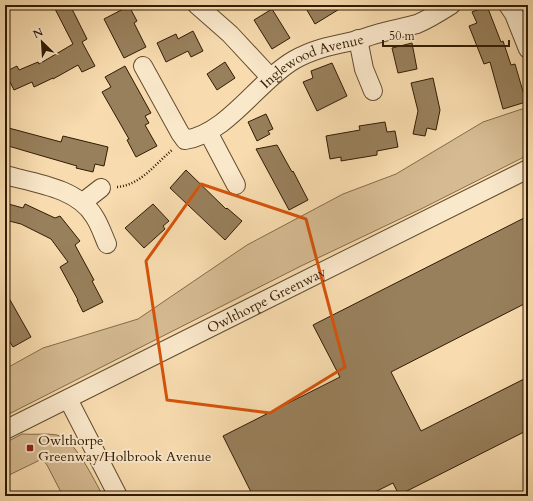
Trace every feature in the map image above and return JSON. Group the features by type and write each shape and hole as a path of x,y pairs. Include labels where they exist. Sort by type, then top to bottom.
{"street":[{"path":"197,5 230,34 270,77"},
{"name":"Inglewood Avenue","path":"185,140 195,138 208,132 223,121 248,100 270,77 294,60 312,51 330,45 358,40 417,24 451,5"},
{"path":"508,5 514,14 528,49"},
{"path":"358,40 364,69 373,91"},
{"path":"143,66 185,140"},
{"path":"208,132 236,185"},
{"name":"Owlthorpe Greenway","path":"5,430 528,169"},
{"path":"5,175 66,192 83,202 94,216 108,244"},
{"path":"83,202 101,188"},
{"path":"68,399 118,496"}],"path":[{"path":"101,188 124,186 145,176 162,158 185,140"}],"highlighted area":[{"path":"201,184 306,219 345,367 270,413 167,400 146,261"}],"shaded area":[{"path":"528,107 528,155 421,209 301,266 5,416 5,369 43,348 138,319 247,245 343,194 396,174 483,122"},
{"path":"22,434 53,434 64,438 77,452 103,496 63,496 47,465 42,459 5,477 5,443"}],"building":[{"path":"53,5 70,5 87,39 82,42 95,66 82,72 78,65 53,79 34,87 32,82 14,90 5,72 17,66 19,70 38,62 39,64 73,44"},
{"path":"304,5 346,5 315,24"},
{"path":"129,6 137,21 134,23 146,47 124,58 104,19"},
{"path":"487,6 501,42 503,41 511,65 515,64 526,102 503,109 490,62 484,64 469,26 477,23 472,12"},
{"path":"272,9 290,38 272,49 254,20"},
{"path":"193,31 203,51 191,57 188,51 166,62 157,43 176,34 178,39"},
{"path":"412,43 417,69 398,73 392,48"},
{"path":"225,62 235,78 217,90 207,74"},
{"path":"332,63 347,96 317,111 303,82 313,78 311,71"},
{"path":"125,66 151,113 145,116 149,123 145,125 157,146 136,157 127,140 129,139 102,92 111,87 105,77"},
{"path":"433,78 440,110 436,130 427,128 425,136 413,134 418,111 411,83"},
{"path":"266,114 273,129 268,131 270,134 257,141 248,122"},
{"path":"385,122 387,132 395,131 398,147 377,151 377,155 341,161 341,157 330,159 326,136 360,130 359,126"},
{"path":"5,127 61,142 63,136 108,147 104,166 95,164 93,172 5,145"},
{"path":"277,145 308,200 289,210 256,149"},
{"path":"186,170 226,209 227,208 242,221 225,240 170,188"},
{"path":"5,203 23,208 25,204 55,218 60,216 80,241 75,245 94,280 92,281 103,302 83,312 60,267 68,262 51,239 21,224 5,220"},
{"path":"153,204 169,221 163,226 165,229 144,248 125,228"},
{"path":"528,216 528,302 391,372 421,431 528,377 528,430 399,495 393,483 367,496 253,496 223,436 340,377 313,325"},
{"path":"5,291 31,337 13,347 5,334"}],"place":[{"name":"Owlthorpe Greenway/Holbrook Avenue","path":"30,448"}]}
